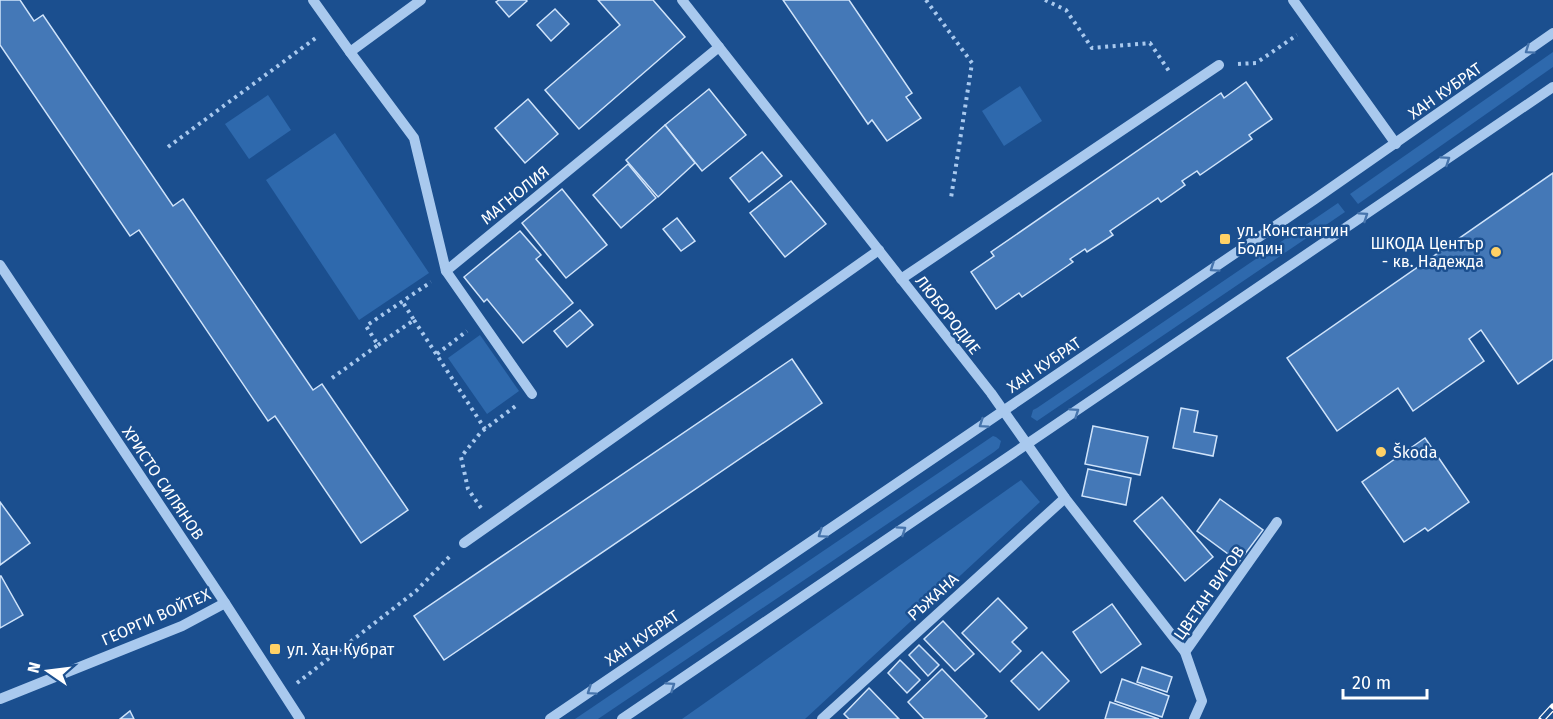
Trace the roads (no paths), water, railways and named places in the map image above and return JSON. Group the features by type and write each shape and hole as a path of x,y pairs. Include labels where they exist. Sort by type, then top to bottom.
{"street":[{"path":"313,0 414,138 446,272 532,394"},
{"path":"350,52 421,0"},
{"name":"ЛЮБОРОДИЕ","path":"682,0 1004,411 1065,498 1185,652"},
{"path":"1293,0 1396,144"},
{"name":"ХАН КУБРАТ","path":"550,719 1396,144 1553,33"},
{"name":"МАГНОЛИЯ","path":"446,272 719,46"},
{"path":"901,279 1219,65"},
{"path":"622,719 1553,87"},
{"path":"464,543 879,249"},
{"name":"ХРИСТО СИЛЯНОВ","path":"0,265 300,719"},
{"name":"РЪЖАНА","path":"822,719 1065,498"},
{"name":"ЦВЕТАН ВИТОВ","path":"1194,719 1202,700 1185,652 1277,522"},
{"name":"ГЕОРГИ ВОЙТЕХ","path":"0,699 183,626 225,603"}],"railway":[{"path":"1542,719 1553,707"}],"place":[{"name":"ул. Константин Бодин","path":"1225,239"},
{"name":"ШКОДА Център - кв. Надежда","path":"1496,252"},
{"name":"Škoda","path":"1381,452"},
{"name":"ул. Хан Кубрат","path":"275,649"}]}
